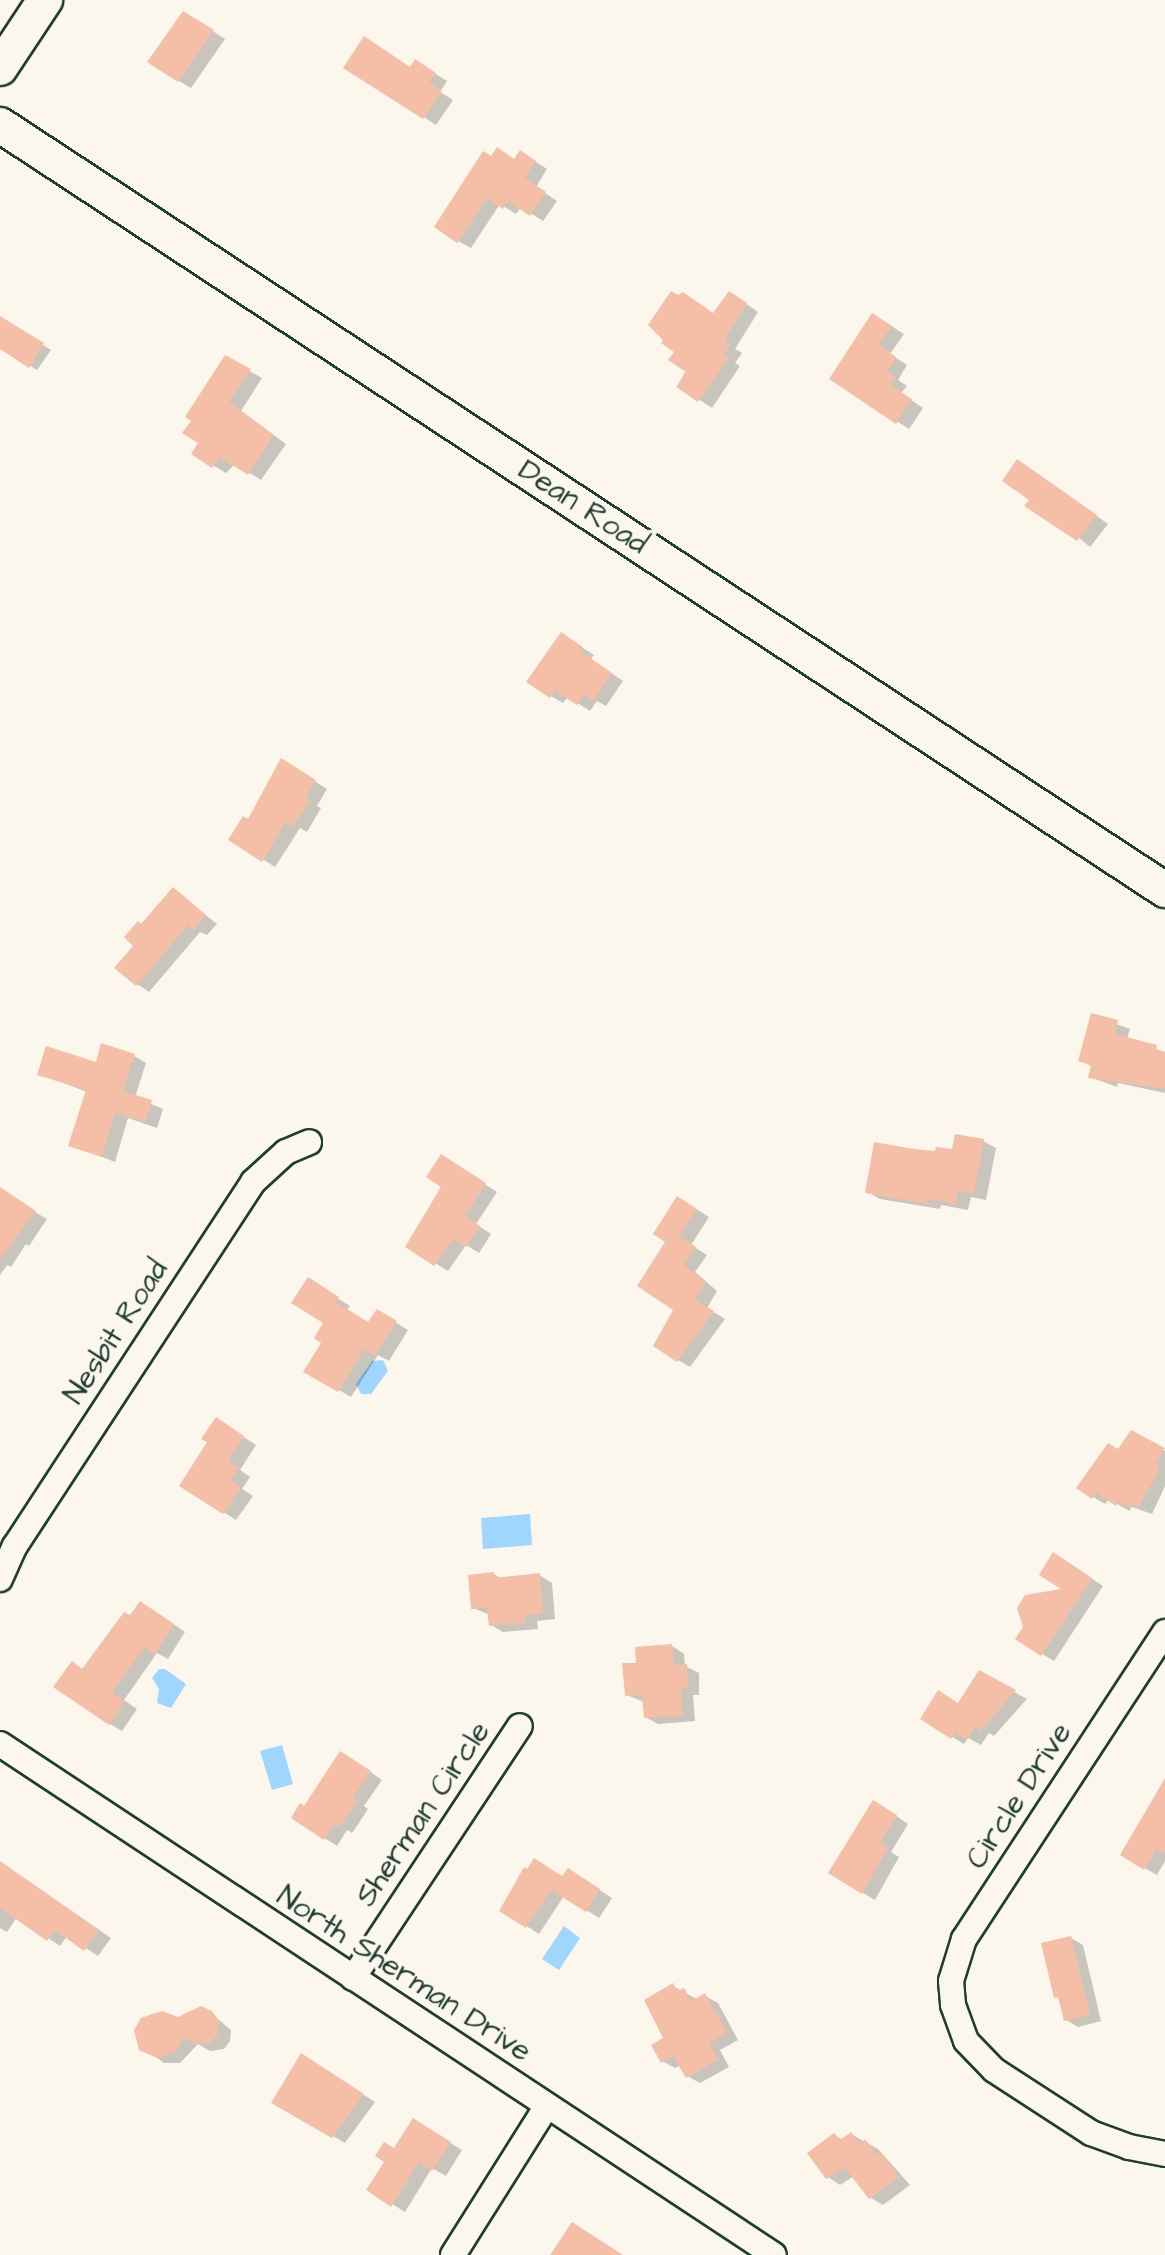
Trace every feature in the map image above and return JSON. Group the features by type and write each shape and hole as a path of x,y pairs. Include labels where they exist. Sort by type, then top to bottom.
{"street":[{"path":"0,68 45,0"},
{"name":"Dean Road","path":"0,125 1165,890"},
{"name":"Nesbit Road","path":"0,1579 15,1546 253,1182 286,1152 309,1142"},
{"name":"Circle Drive","path":"1165,1632 964,1939 952,1974 953,2005 966,2041 994,2070 1091,2133 1165,2154"},
{"name":"Sherman Circle","path":"353,1978 520,1726"},
{"name":"North Sherman Drive","path":"0,1744 774,2255"},
{"path":"453,2255 547,2106"}],"water":[{"path":"383,1360 388,1371 371,1394 361,1394 356,1384 372,1361"},
{"path":"530,1514 532,1545 483,1549 481,1518"},
{"path":"159,1669 165,1669 186,1684 171,1708 157,1703 159,1689 152,1678"},
{"path":"282,1745 293,1784 272,1790 260,1751"},
{"path":"564,1926 580,1938 559,1970 542,1959"}],"building":[{"path":"183,11 214,30 178,82 147,62"},
{"path":"364,36 410,67 415,59 436,73 429,83 442,91 423,119 343,68"},
{"path":"497,147 514,159 520,150 536,161 525,178 546,192 530,216 508,201 503,209 487,198 457,243 434,227 483,151 491,156"},
{"path":"671,291 678,295 683,292 713,313 729,291 747,303 724,340 730,345 724,354 729,358 698,402 676,387 686,372 668,360 674,352 661,343 663,340 648,325"},
{"path":"872,313 892,326 879,345 896,357 887,371 896,377 890,385 912,399 896,424 829,379"},
{"path":"0,316 44,343 29,368 0,349"},
{"path":"225,355 251,369 229,402 274,435 248,475 220,457 212,468 191,454 198,443 182,433 191,421 185,417"},
{"path":"1017,459 1097,515 1077,541 1024,506 1029,500 1002,481"},
{"path":"561,632 583,647 580,651 612,673 593,701 584,695 577,705 555,691 550,698 526,682"},
{"path":"281,758 316,780 306,797 310,800 293,827 286,822 262,862 228,840 243,816 248,819"},
{"path":"173,887 206,915 193,930 188,925 136,986 114,968 133,946 124,937 138,921 141,924"},
{"path":"1091,1013 1118,1020 1115,1034 1157,1045 1156,1050 1165,1053 1165,1089 1088,1078 1091,1065 1078,1061"},
{"path":"101,1043 135,1054 123,1091 152,1100 145,1122 115,1113 102,1157 68,1146 86,1090 37,1075 46,1046 96,1062"},
{"path":"955,1134 984,1139 974,1194 958,1191 956,1204 928,1199 928,1204 865,1193 874,1142 935,1151 936,1147 952,1149"},
{"path":"441,1154 486,1183 465,1216 480,1226 466,1247 453,1239 434,1266 405,1247 441,1187 426,1177"},
{"path":"0,1187 36,1211 0,1259"},
{"path":"677,1196 697,1209 680,1236 696,1247 684,1264 706,1283 695,1299 714,1311 677,1362 653,1346 673,1310 637,1286 665,1242 653,1234"},
{"path":"308,1277 339,1297 336,1302 368,1322 377,1309 397,1321 375,1356 364,1349 338,1392 303,1372 321,1343 314,1338 323,1323 291,1303"},
{"path":"216,1417 244,1436 228,1461 239,1468 231,1480 241,1487 223,1514 179,1486 207,1442 201,1439"},
{"path":"1131,1430 1165,1448 1155,1464 1160,1468 1138,1508 1132,1504 1130,1508 1119,1501 1116,1506 1096,1493 1092,1499 1076,1488 1108,1443 1118,1449"},
{"path":"1053,1552 1092,1578 1041,1656 1015,1639 1023,1627 1017,1608 1025,1595 1061,1589 1039,1575"},
{"path":"494,1572 494,1578 540,1573 543,1613 525,1615 526,1623 489,1626 487,1608 471,1609 468,1575"},
{"path":"140,1601 174,1624 155,1654 145,1647 112,1692 125,1701 109,1725 53,1687 72,1661 82,1669 124,1612 130,1615"},
{"path":"672,1644 674,1665 687,1664 688,1688 681,1689 683,1715 644,1718 642,1695 625,1696 622,1663 636,1663 635,1647"},
{"path":"979,1670 1016,1690 981,1731 975,1727 967,1740 955,1732 951,1739 920,1719 938,1690 958,1703"},
{"path":"340,1751 371,1771 353,1798 357,1801 343,1822 338,1827 334,1825 324,1840 291,1818 300,1803 304,1806"},
{"path":"1165,1778 1165,1854 1156,1849 1144,1870 1120,1855"},
{"path":"873,1800 897,1815 880,1843 888,1848 862,1894 828,1873"},
{"path":"534,1858 562,1876 568,1868 600,1889 586,1912 551,1890 526,1928 499,1911 524,1867 527,1869"},
{"path":"0,1861 99,1930 84,1951 55,1930 47,1941 0,1908"},
{"path":"1071,1936 1090,2015 1064,2021 1058,1997 1054,1998 1041,1943"},
{"path":"673,1983 677,1991 684,1988 691,2001 705,1993 727,2033 709,2043 718,2060 686,2078 673,2056 661,2063 651,2045 663,2038 644,2000"},
{"path":"201,2006 212,2011 219,2021 218,2034 211,2042 196,2045 184,2038 175,2052 157,2058 139,2050 134,2030 141,2018 162,2011 178,2017"},
{"path":"301,2053 364,2094 332,2138 271,2103"},
{"path":"413,2118 451,2142 432,2171 419,2162 391,2207 366,2190 384,2162 375,2156 384,2142 394,2148"},
{"path":"851,2132 860,2144 865,2139 877,2155 880,2152 899,2177 869,2199 845,2168 826,2179 807,2153 834,2133 840,2140"},
{"path":"572,2222 623,2255 550,2255"}]}
